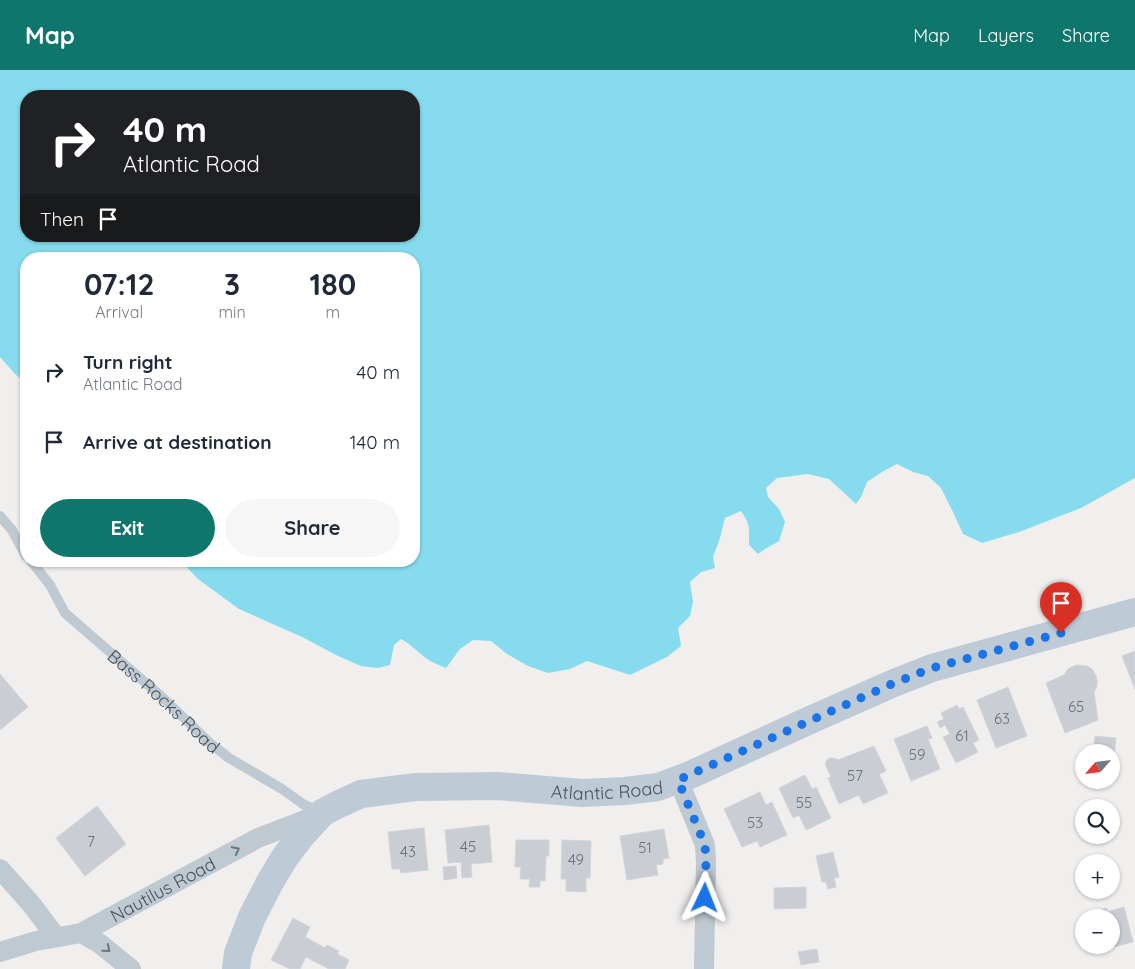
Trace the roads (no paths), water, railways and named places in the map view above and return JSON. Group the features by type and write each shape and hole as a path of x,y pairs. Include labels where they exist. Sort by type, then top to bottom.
{"main road":[{"name":"Atlantic Road","path":"236,969 238,953 252,917 270,882 286,857 301,836 322,813 361,794 416,787 497,786 582,793 658,787 678,780 894,683 932,668 1135,612"}],"street":[{"path":"678,780 705,845 704,969"},
{"name":"Nautilus Road","path":"0,952 36,941 81,933 258,838 322,813"},
{"path":"0,869 32,905 56,937"},
{"path":"81,933 99,943 131,969"}],"lane":[{"path":"0,516 12,530 20,545"},
{"name":"Bass Rocks Road","path":"36,567 50,585 65,613 156,692 211,744 229,758 282,789 303,804 322,813"}],"water":[{"path":"0,70 1135,70 1135,478 1081,508 1019,532 982,543 963,534 941,488 928,476 913,472 897,464 867,482 856,504 829,479 808,474 777,478 766,488 768,497 779,509 785,522 779,541 758,554 749,545 748,524 741,511 725,518 713,557 715,568 701,572 690,582 693,602 690,616 678,628 681,646 667,657 630,675 587,661 570,669 548,673 528,666 507,654 491,641 473,640 460,649 446,668 427,659 401,639 394,645 390,665 378,668 361,666 239,609 198,579 187,567 420,567 420,252 20,252 20,378 0,357"}]}
